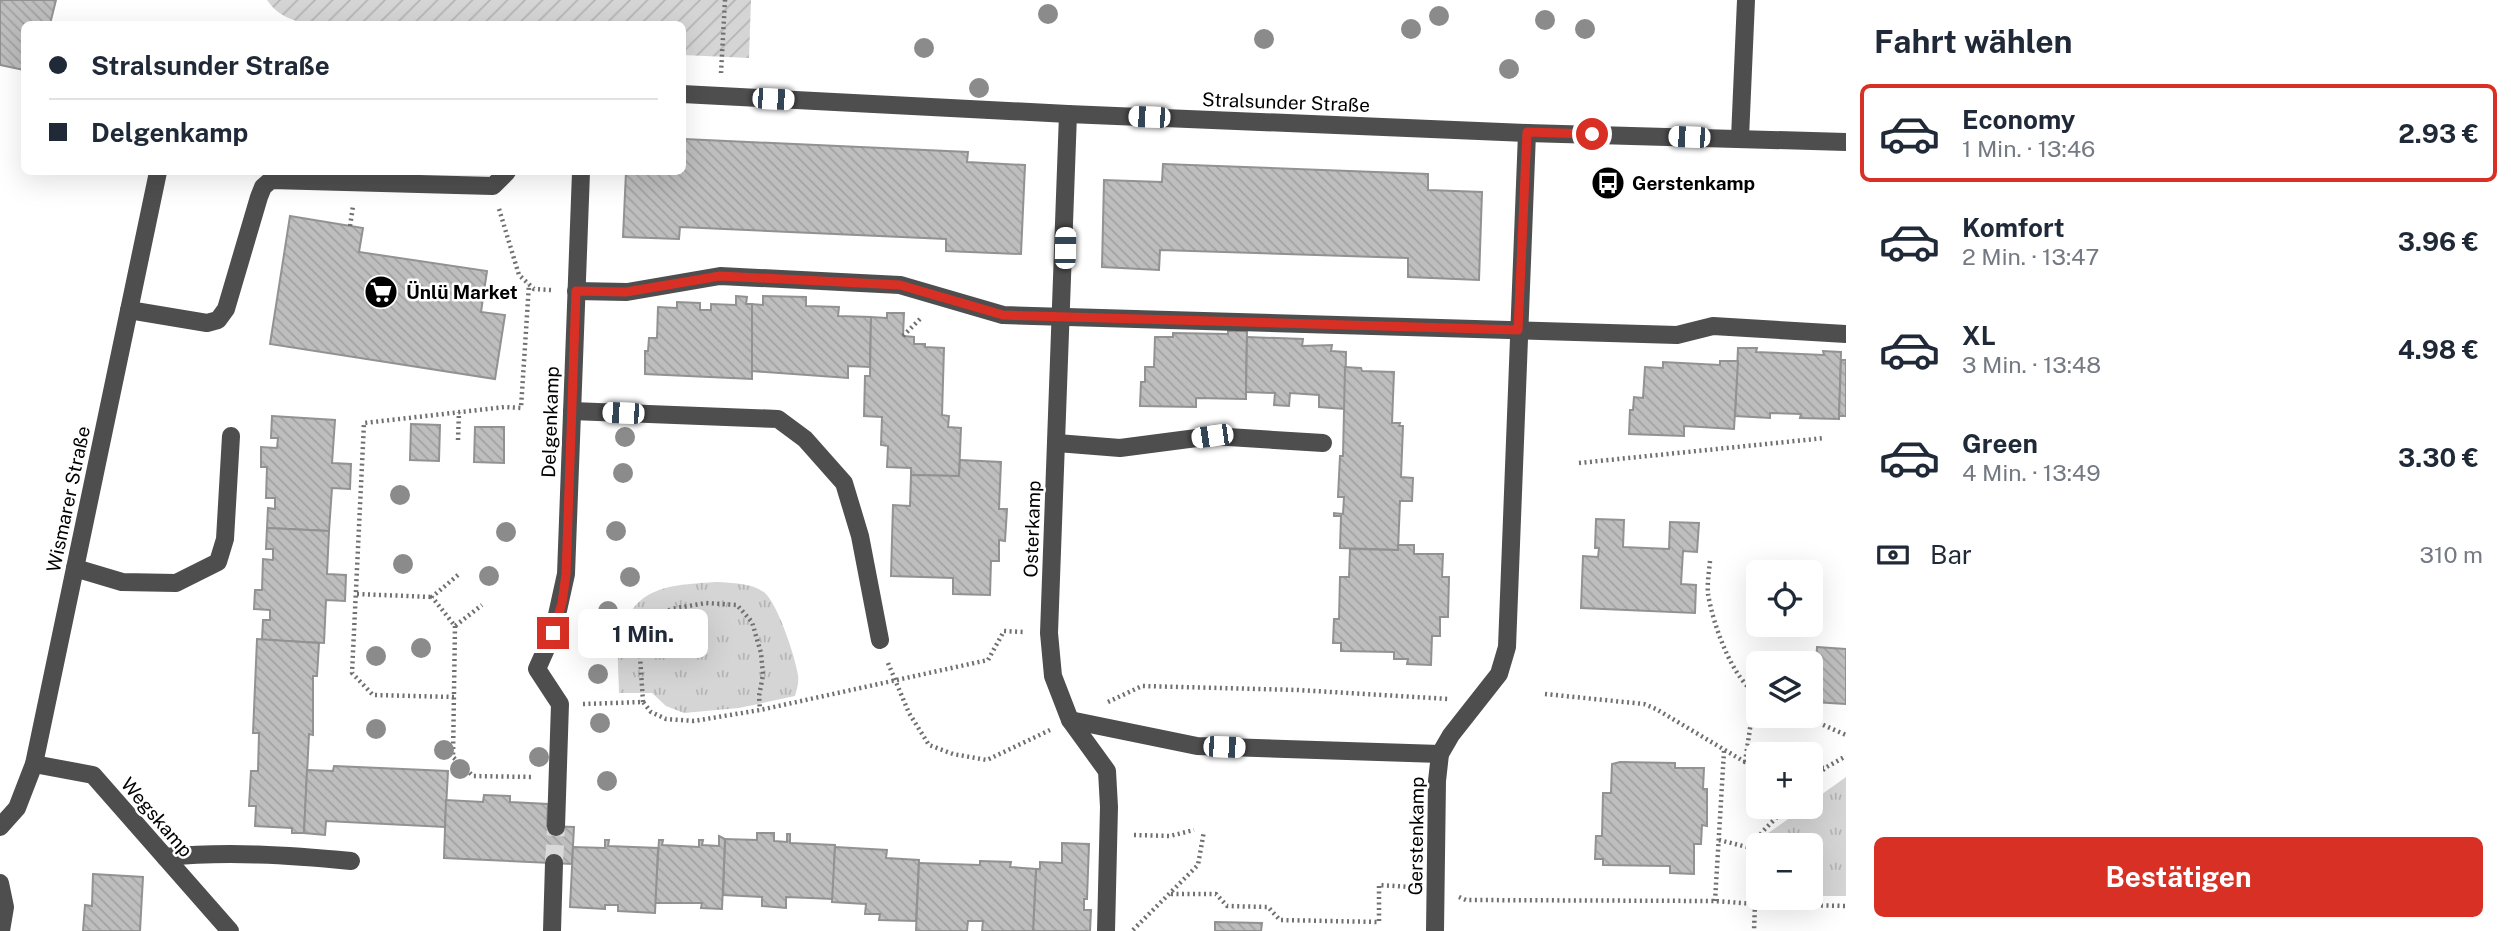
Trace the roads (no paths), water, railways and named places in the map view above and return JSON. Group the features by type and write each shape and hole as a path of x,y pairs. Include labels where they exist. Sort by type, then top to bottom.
{"street":[{"path":"1740,138 1746,0"},
{"name":"Stralsunder Straße","path":"686,94 1068,114 1846,142"},
{"name":"Osterkamp","path":"1068,114 1049,633 1052,676 1070,720 1107,771 1106,931"},
{"name":"Gerstenkamp","path":"1435,931 1437,781 1440,754 1451,735 1499,674 1507,647 1527,132"},
{"name":"Wismarer Straße","path":"0,827 17,808 34,764 158,175"},
{"path":"129,310 207,323 218,320 226,309 258,197 262,187 271,180 493,186 504,175"},
{"name":"Delgenkamp","path":"556,827 560,704 537,669 553,633 562,603 566,574 581,175"},
{"path":"576,291 626,292 720,276 900,285 1003,315 1677,335 1713,326 1846,334"},
{"path":"572,411 778,419 805,439 844,483 860,536 880,640"},
{"path":"75,568 122,582 176,583 218,562 225,539 231,436"},
{"path":"1057,443 1120,448 1212,436 1323,443"},
{"path":"1070,720 1197,746 1440,754"},
{"name":"Wegskamp","path":"34,764 93,775 230,931"},
{"path":"165,857 205,853 351,861"},
{"path":"552,931 554,863"},
{"path":"0,883 5,907 1,931"}],"tunnel":[{"path":"554,863 556,827"}],"place":[{"name":"Gerstenkamp","path":"1608,183"},
{"name":"Ünlü Market","path":"381,292"}]}
